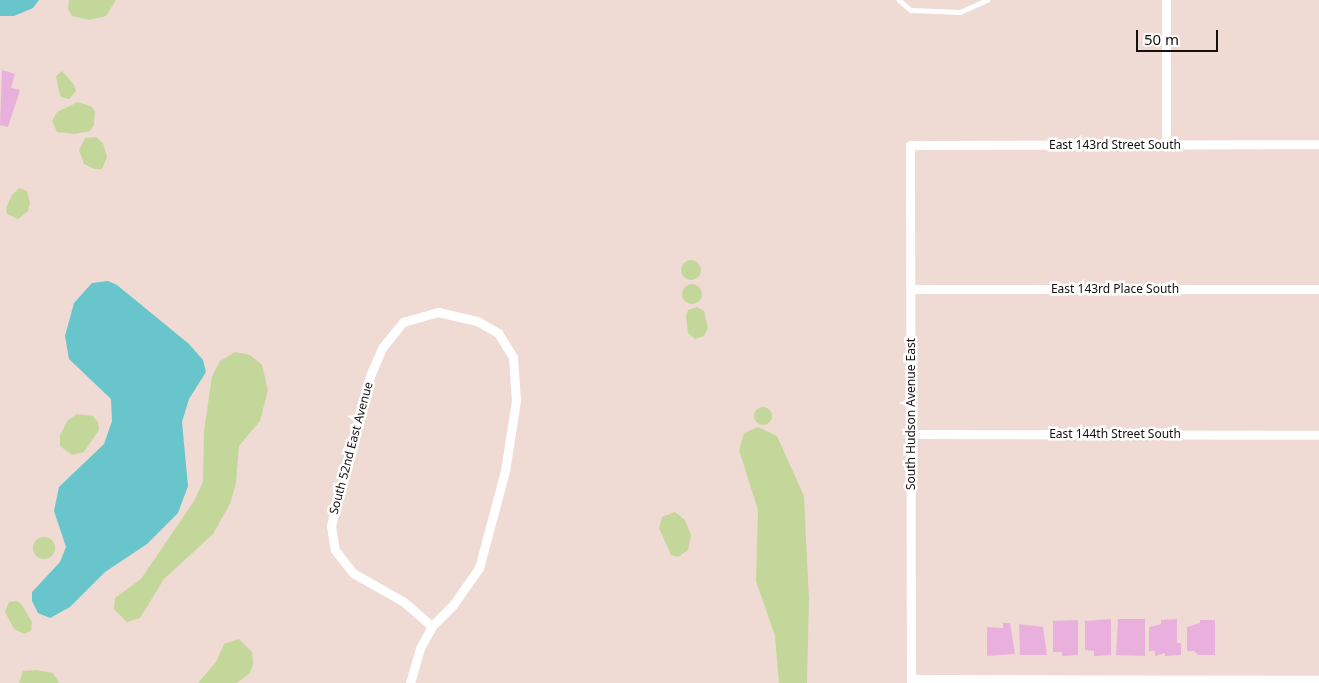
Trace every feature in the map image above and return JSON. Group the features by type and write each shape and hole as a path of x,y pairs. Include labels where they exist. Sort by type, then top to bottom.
{"street":[{"path":"1166,0 1166,145"},
{"name":"East 143rd Street South","path":"910,145 1319,144"},
{"name":"South Hudson Avenue East","path":"910,145 911,681"},
{"name":"East 143rd Place South","path":"911,289 1319,289"},
{"name":"South 52nd East Avenue","path":"410,683 417,658 432,626 457,600 479,568 496,508 514,420 516,382 513,357 498,333 463,316 438,312 414,316 394,329 386,340 370,376 332,516 332,540 345,566 364,582 409,606 432,626"},
{"name":"East 144th Street South","path":"911,434 1319,435"},
{"path":"911,681 1319,680"}],"lane":[{"path":"899,0 911,10 960,12 987,0"}],"green space":[{"path":"69,0 116,0 106,16 89,20 72,16 68,9"},
{"path":"62,71 74,85 76,91 69,99 61,97 59,91 56,76"},
{"path":"78,102 92,107 95,112 94,125 90,131 75,134 57,132 52,121 57,112"},
{"path":"96,137 103,143 107,157 102,169 94,169 84,164 79,150 85,138"},
{"path":"19,188 27,191 30,203 28,211 18,219 7,214 6,208 12,195"},
{"path":"691,260 698,263 701,270 698,277 691,280 684,277 681,270 684,263"},
{"path":"688,284 696,284 702,290 702,298 696,304 688,304 682,298 682,290"},
{"path":"697,307 704,311 708,328 704,336 695,339 688,333 686,317 688,310"},
{"path":"235,352 250,355 262,365 268,390 260,421 239,446 236,483 230,504 213,534 164,579 140,618 127,622 114,609 115,598 141,579 194,501 203,482 204,431 212,376 220,361"},
{"path":"763,407 769,410 772,416 769,422 763,425 757,422 754,416 757,410"},
{"path":"77,414 93,416 98,422 99,430 84,452 72,455 60,446 60,435 68,420"},
{"path":"758,427 777,436 804,496 809,600 807,683 779,683 775,636 756,581 758,510 739,450 744,433"},
{"path":"675,512 685,520 691,535 688,550 678,557 671,555 659,528 662,517"},
{"path":"44,537 52,540 55,548 52,556 44,559 36,556 33,548 36,540"},
{"path":"17,601 22,605 32,622 31,631 24,634 14,629 5,612 9,602"},
{"path":"239,639 252,652 253,664 250,673 237,683 198,683 216,662 224,644"},
{"path":"37,670 53,673 59,683 19,683 23,671"}],"water":[{"path":"0,0 39,0 33,8 14,16 0,16"},
{"path":"108,281 117,285 189,344 203,360 206,372 189,399 182,422 188,486 178,513 147,544 105,572 70,607 50,618 38,613 32,601 32,592 60,562 66,547 54,511 59,487 104,444 112,421 111,399 69,359 65,336 74,303 92,283"}],"building":[{"path":"2,70 15,74 11,88 20,90 8,127 0,125"},
{"path":"1111,619 1111,655 1094,656 1094,651 1085,650 1085,621"},
{"path":"1118,619 1145,619 1145,656 1116,655"},
{"path":"1177,619 1177,643 1181,643 1181,655 1165,656 1165,653 1155,656 1155,651 1149,651 1149,627 1161,624 1161,620"},
{"path":"1078,620 1078,655 1062,656 1062,652 1053,652 1053,621"},
{"path":"1200,620 1215,620 1215,655 1198,655 1194,651 1187,651 1187,627 1200,623"},
{"path":"1003,623 1010,623 1015,654 987,656 987,627 1003,628"},
{"path":"1019,624 1043,627 1047,655 1020,655"}]}
